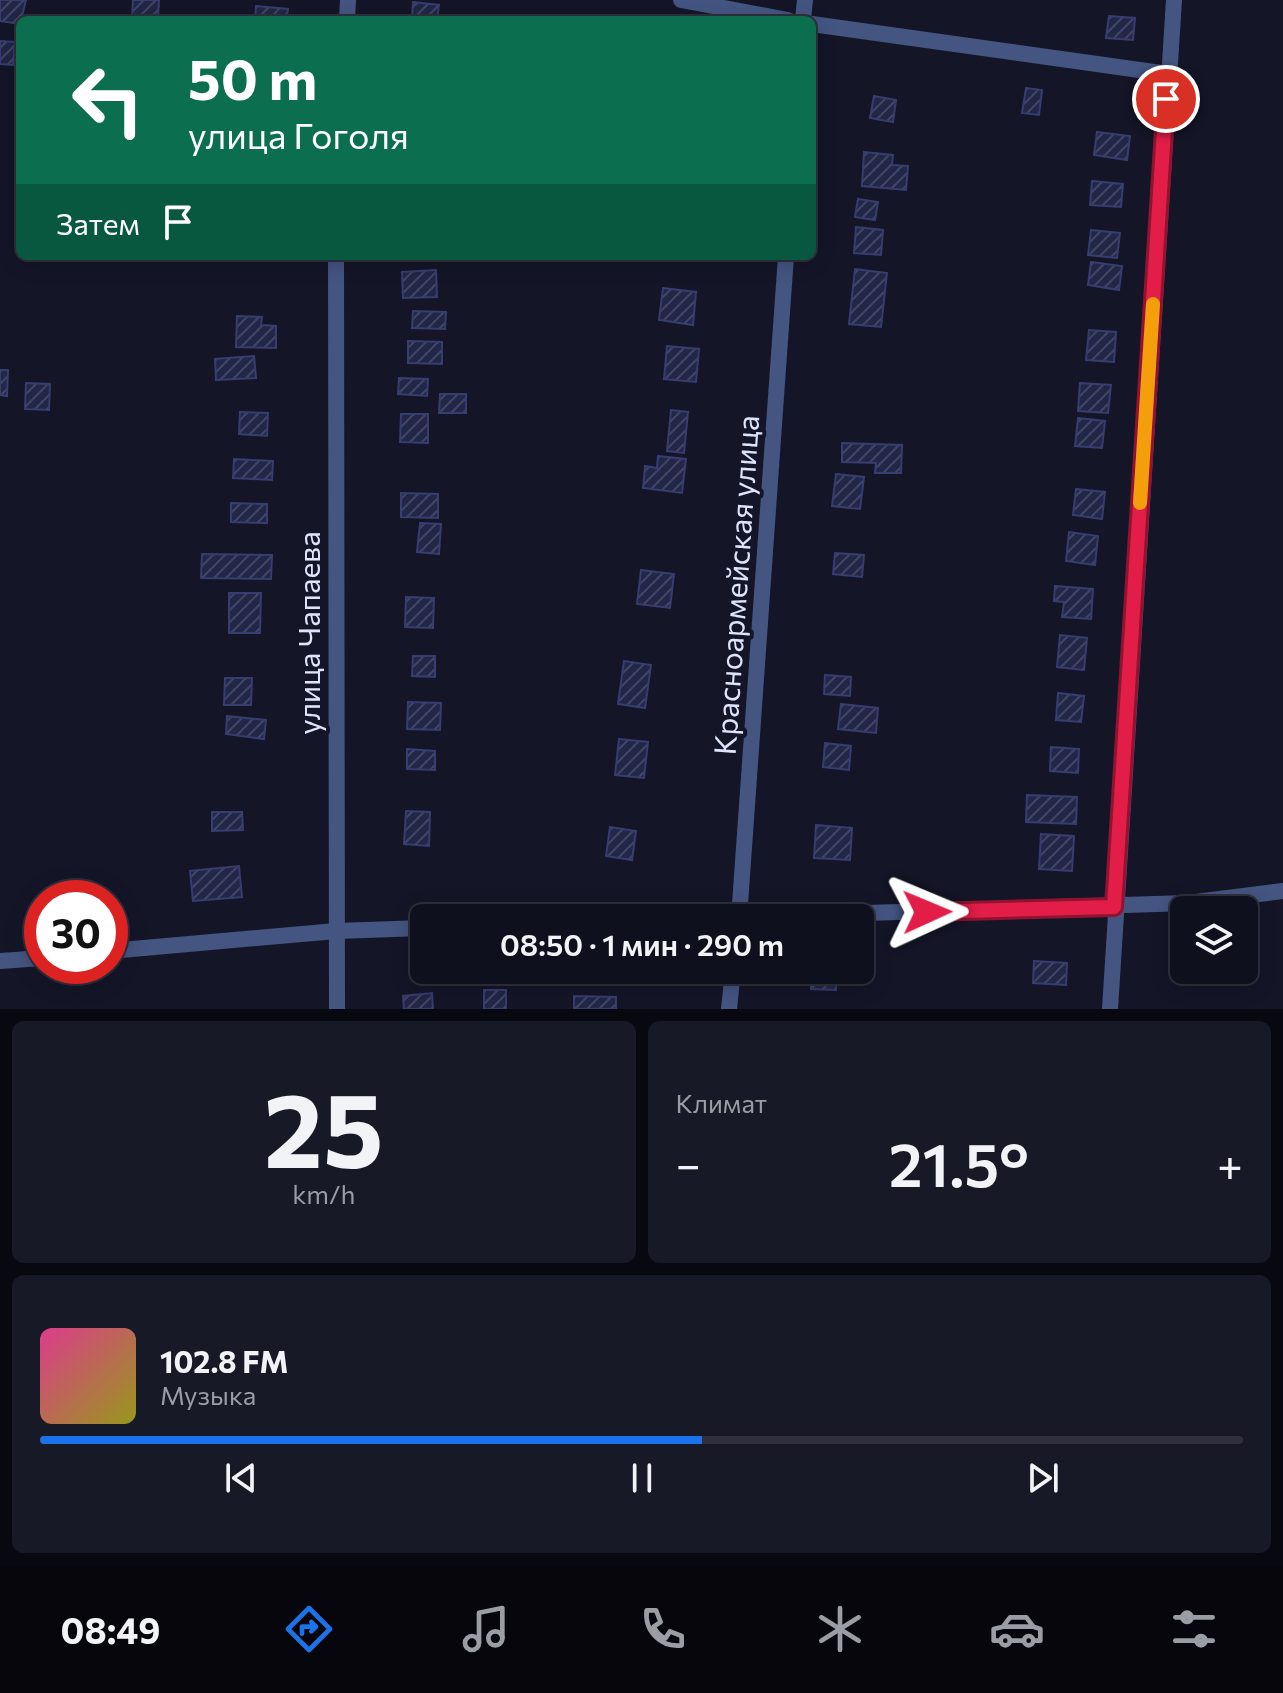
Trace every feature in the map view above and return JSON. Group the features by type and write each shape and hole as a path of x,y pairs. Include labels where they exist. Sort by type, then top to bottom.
{"street":[{"path":"681,0 767,16"},
{"path":"1110,1009 1114,907 1174,0"},
{"path":"816,25 1168,74"},
{"name":"улица Чапаева","path":"336,260 337,1009"},
{"name":"Красноармейская улица","path":"740,904 786,260"},
{"path":"874,913 1114,907 1237,900 1283,891"},
{"path":"128,949 336,931 410,928"},
{"path":"0,961 24,959"},
{"path":"729,1009 732,984"}],"building":[{"path":"0,0 26,0 22,16 16,16 16,23 0,21"},
{"path":"133,0 159,0 158,16 132,16"},
{"path":"413,2 439,5 438,16 412,16"},
{"path":"256,6 288,9 287,16 255,16"},
{"path":"1109,16 1135,18 1133,40 1106,38"},
{"path":"0,41 15,42 13,65 0,64"},
{"path":"1026,88 1042,90 1039,115 1022,113"},
{"path":"874,96 896,100 893,122 870,118"},
{"path":"1097,132 1130,136 1127,160 1094,155"},
{"path":"864,152 893,155 892,165 908,166 906,190 862,186"},
{"path":"1092,181 1123,184 1121,207 1090,205"},
{"path":"858,199 878,202 875,220 855,217"},
{"path":"856,227 883,230 881,255 854,253"},
{"path":"1091,230 1120,233 1117,258 1088,255"},
{"path":"1091,262 1122,266 1119,290 1088,285"},
{"path":"855,269 887,273 881,327 849,324"},
{"path":"436,270 437,297 403,298 402,272"},
{"path":"663,288 696,292 693,325 659,320"},
{"path":"413,311 446,312 445,329 412,328"},
{"path":"237,316 262,317 261,325 276,326 276,348 236,347"},
{"path":"1089,330 1116,332 1114,362 1086,360"},
{"path":"408,341 442,342 442,364 408,363"},
{"path":"667,346 699,349 696,382 664,379"},
{"path":"254,356 256,378 216,380 215,359"},
{"path":"0,370 8,370 7,396 0,395"},
{"path":"399,378 428,379 427,396 398,394"},
{"path":"26,383 50,384 49,410 25,409"},
{"path":"1080,383 1111,385 1108,413 1078,411"},
{"path":"440,394 466,394 466,413 439,413"},
{"path":"671,410 688,412 684,453 667,451"},
{"path":"240,412 268,413 267,436 239,434"},
{"path":"401,414 428,414 428,443 400,442"},
{"path":"1078,418 1105,421 1102,448 1075,446"},
{"path":"842,443 902,445 901,473 875,473 876,463 842,462"},
{"path":"658,456 686,459 682,493 643,488 645,466 657,468"},
{"path":"234,459 273,461 272,480 233,478"},
{"path":"836,474 864,477 860,509 832,506"},
{"path":"1076,489 1105,492 1102,519 1073,515"},
{"path":"401,493 438,494 438,518 401,517"},
{"path":"231,503 267,504 267,523 231,522"},
{"path":"420,523 441,524 439,554 417,552"},
{"path":"1069,532 1098,536 1095,565 1066,561"},
{"path":"835,553 864,555 862,577 833,574"},
{"path":"202,554 272,555 271,579 201,578"},
{"path":"641,570 674,574 670,608 637,604"},
{"path":"1055,586 1093,589 1091,619 1062,617 1064,602 1054,601"},
{"path":"229,593 261,593 260,633 229,633"},
{"path":"406,597 434,598 433,628 405,627"},
{"path":"1060,635 1087,638 1084,670 1057,667"},
{"path":"413,656 435,656 435,677 412,676"},
{"path":"624,661 651,665 645,708 618,704"},
{"path":"825,675 851,677 850,696 824,694"},
{"path":"225,678 252,678 251,705 224,705"},
{"path":"1058,693 1084,696 1081,722 1056,720"},
{"path":"408,702 441,703 440,730 407,729"},
{"path":"841,704 878,708 876,733 838,729"},
{"path":"227,716 266,720 264,739 226,734"},
{"path":"619,739 648,742 644,778 615,775"},
{"path":"825,743 851,746 849,770 823,767"},
{"path":"1051,747 1079,749 1078,773 1050,771"},
{"path":"407,749 435,751 435,770 407,769"},
{"path":"1027,795 1077,797 1076,824 1026,822"},
{"path":"406,811 430,812 429,846 404,844"},
{"path":"212,812 242,812 243,830 212,831"},
{"path":"816,825 852,828 850,860 814,858"},
{"path":"610,827 636,831 632,860 606,856"},
{"path":"1041,834 1074,836 1072,871 1039,869"},
{"path":"239,866 242,897 193,901 190,871"},
{"path":"1034,961 1067,963 1066,985 1033,983"},
{"path":"811,984 836,984 836,990 811,989"},
{"path":"484,990 506,990 506,1009 484,1009"},
{"path":"432,993 433,1009 404,1009 403,996"},
{"path":"574,996 616,997 616,1009 574,1009"}],"slow traffic":[{"path":"1140,503 1153,304"}],"route":[{"path":"927,912 1114,907 1166,99"}]}
